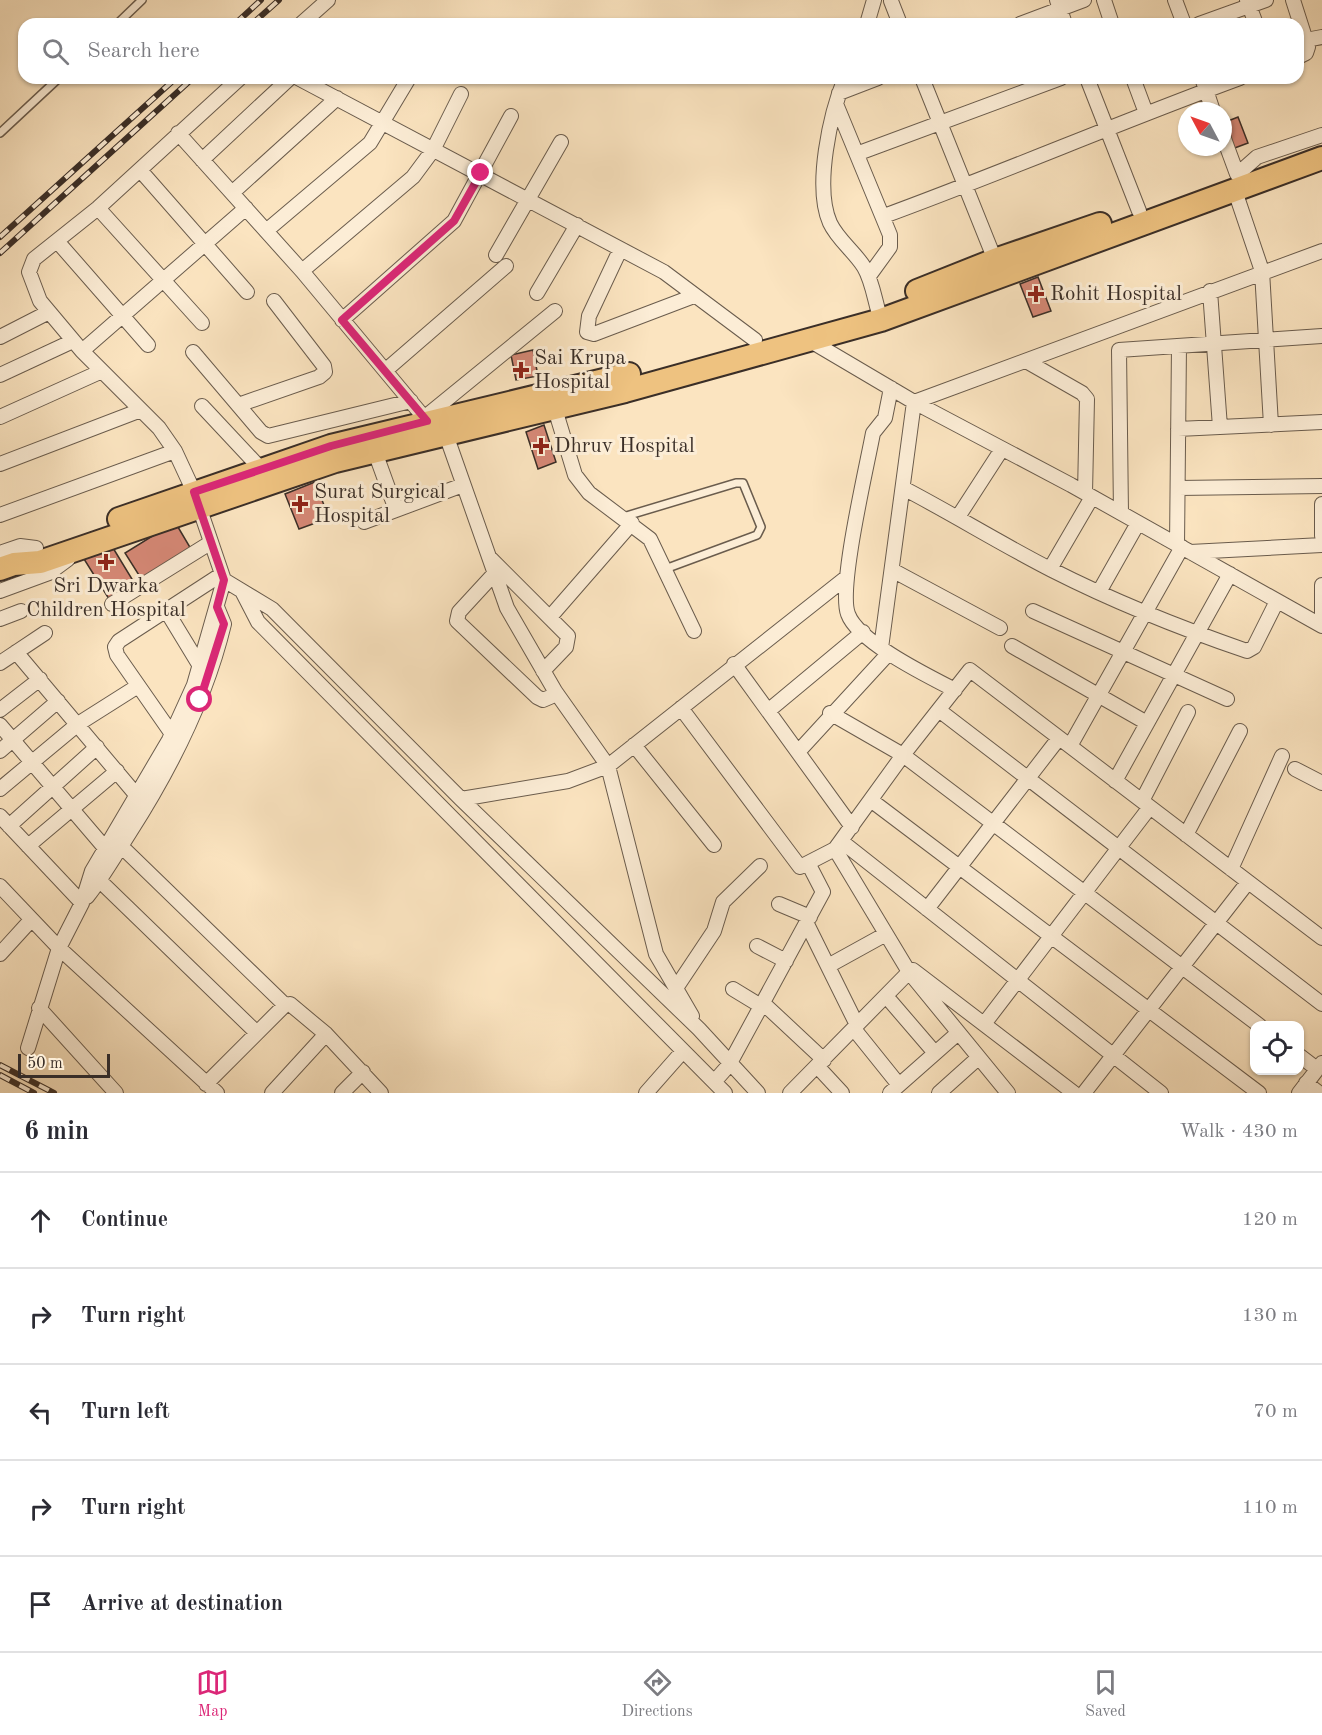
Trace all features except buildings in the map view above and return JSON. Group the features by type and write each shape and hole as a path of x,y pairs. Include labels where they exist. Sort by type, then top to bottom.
{"main road":[{"path":"4,564 36,548 196,500 375,452 434,423 555,409 809,340 1319,153"},
{"path":"4,564 40,561 92,543 196,500 261,469 331,446 434,423 754,340 879,314 995,260 1139,211 1238,182"}],"street":[{"path":"308,18 328,0"},
{"path":"1032,18 1058,5 1084,0"},
{"path":"1104,0 1110,18"},
{"path":"1175,0 1182,18"},
{"path":"1213,18 1248,3 1266,0"},
{"path":"1293,0 1299,18"},
{"path":"873,5 892,1 898,18"},
{"path":"1248,3 1254,18"},
{"path":"1304,34 1308,51 1304,53"},
{"path":"1306,40 1322,37"},
{"path":"233,84 98,208 34,259 29,272 40,301 78,346 159,428 175,451 196,500 223,577 243,593 272,609 461,799 699,1029 729,1065 758,1093"},
{"path":"202,160 284,84"},
{"path":"310,84 664,272 694,297 754,340"},
{"path":"266,231 365,148 384,123 406,84"},
{"path":"843,84 837,98 821,181 825,208 834,231 869,276 879,314"},
{"path":"837,98 866,84"},
{"path":"924,84 995,260"},
{"path":"859,153 1045,84"},
{"path":"1090,84 1139,211"},
{"path":"1135,84 1146,113"},
{"path":"884,216 1146,113 1204,84 1210,102"},
{"path":"302,271 408,182 433,150 461,94"},
{"path":"232,193 337,98"},
{"path":"837,98 884,216 891,241 869,276"},
{"path":"342,320 454,221 511,116"},
{"path":"178,133 302,271 411,401 434,423 464,485 507,608 557,694 608,766 656,954 699,1029"},
{"path":"496,255 530,200 561,142"},
{"path":"1230,156 1262,271 1271,425"},
{"path":"140,170 247,292"},
{"path":"98,208 202,323"},
{"path":"0,375 78,346 122,316 246,208"},
{"path":"537,293 577,225"},
{"path":"57,241 147,345"},
{"path":"620,250 589,316 586,332 594,334 694,297"},
{"path":"914,402 1262,271 1322,251"},
{"path":"386,370 506,266"},
{"path":"1210,291 1220,428"},
{"path":"238,405 319,377 325,372 324,366 274,301"},
{"path":"434,423 555,311"},
{"path":"0,337 49,312"},
{"path":"1121,513 1118,352 1122,348 1322,336"},
{"path":"809,340 914,402 1089,495 1322,625 1322,585"},
{"path":"927,909 1028,779 1064,742 1098,696 1183,548 1178,488 1179,346"},
{"path":"193,352 261,432 272,436 411,401"},
{"path":"1026,361 1082,393 1087,399 1089,495 1050,569"},
{"path":"0,417 102,371"},
{"path":"891,388 885,418 873,433 847,577 847,613 884,651 955,690"},
{"path":"798,752 884,651 914,402"},
{"path":"202,406 261,469"},
{"path":"555,409 575,475 589,493 650,539 694,631"},
{"path":"0,464 141,410"},
{"path":"1178,429 1322,422"},
{"path":"958,517 1002,448"},
{"path":"0,515 175,451"},
{"path":"375,452 396,510"},
{"path":"364,522 464,485"},
{"path":"1178,488 1322,486"},
{"path":"903,488 1050,569 1145,613 1198,634 1251,650 1277,601"},
{"path":"1322,504 1322,536"},
{"path":"551,616 627,520"},
{"path":"1099,592 1138,523"},
{"path":"0,591 49,573 92,543"},
{"path":"112,604 210,543"},
{"path":"1183,548 1322,545"},
{"path":"489,557 565,632 568,640 564,651 543,671"},
{"path":"892,570 1000,628"},
{"path":"494,574 459,612 457,621 537,697 543,700 557,694"},
{"path":"1115,780 1230,574"},
{"path":"28,1048 59,948 82,903 92,871 138,797 172,734 200,666 223,577"},
{"path":"172,734 117,655 116,644 166,610 223,577"},
{"path":"461,799 568,780 608,766 734,664 847,577"},
{"path":"243,593 258,621 725,1093"},
{"path":"82,903 122,846 175,755 200,700 224,624 217,607"},
{"path":"166,610 200,666"},
{"path":"0,619 21,611"},
{"path":"1033,611 1227,699"},
{"path":"768,711 863,632"},
{"path":"0,663 45,633"},
{"path":"1012,646 1148,723"},
{"path":"16,652 138,797"},
{"path":"734,664 852,827"},
{"path":"681,708 800,867 838,845 872,801 903,754 940,711 970,670 1322,938"},
{"path":"0,710 40,679"},
{"path":"0,789 78,724 138,686"},
{"path":"0,751 58,701"},
{"path":"940,711 1322,1004"},
{"path":"984,1024 1118,848 1146,804 1188,712"},
{"path":"830,713 903,754 1253,1021"},
{"path":"0,725 105,848"},
{"path":"1186,835 1240,731"},
{"path":"634,745 714,845"},
{"path":"82,903 4,821 53,786 97,747"},
{"path":"1231,869 1282,756"},
{"path":"1295,769 1322,783"},
{"path":"28,846 117,771"},
{"path":"872,801 1259,1093"},
{"path":"838,845 927,909 1161,1093"},
{"path":"838,845 905,967 1008,1093"},
{"path":"122,846 285,1005 295,1007 326,1034 363,1072 377,1092"},
{"path":"714,1082 729,1065 823,892 808,863"},
{"path":"676,988 714,931 723,902 760,866"},
{"path":"100,880 257,1033"},
{"path":"1084,1093 1248,882"},
{"path":"0,886 59,948 212,1089 257,1033 285,1005"},
{"path":"779,904 808,921 856,1027 894,1089 958,1034"},
{"path":"0,954 31,920"},
{"path":"828,966 886,934"},
{"path":"757,946 786,961"},
{"path":"790,1093 886,996 905,967"},
{"path":"905,967 1074,1093"},
{"path":"733,989 762,1004 820,1063 842,1093"},
{"path":"886,996 935,1053"},
{"path":"39,1008 116,1093"},
{"path":"272,1093 326,1034"},
{"path":"646,1093 682,1051"},
{"path":"939,1093 978,1058"},
{"path":"1304,1058 1319,1066 1303,1088 1319,1093"},
{"path":"342,1093 363,1072"}],"lane":[{"path":"123,18 142,0"},
{"path":"0,133 53,84"},
{"path":"627,520 736,483 743,483 761,527 757,535 665,569"}],"railway":[{"path":"242,18 261,0"},
{"path":"259,18 279,0"},
{"path":"0,237 169,84"},
{"path":"0,253 186,84"},
{"path":"0,1065 54,1093"},
{"path":"0,1075 34,1093"}],"place":[{"name":"Rohit Hospital","path":"1036,294"},
{"name":"Sai Krupa Hospital","path":"521,370"},
{"name":"Dhruv Hospital","path":"541,446"},
{"name":"Surat Surgical Hospital","path":"300,504"},
{"name":"Sri Dwarka Children Hospital","path":"106,562"}],"route":[{"path":"200,700 224,624 217,607 224,580 194,492 331,446 427,421 342,320 454,221 481,173"}]}
